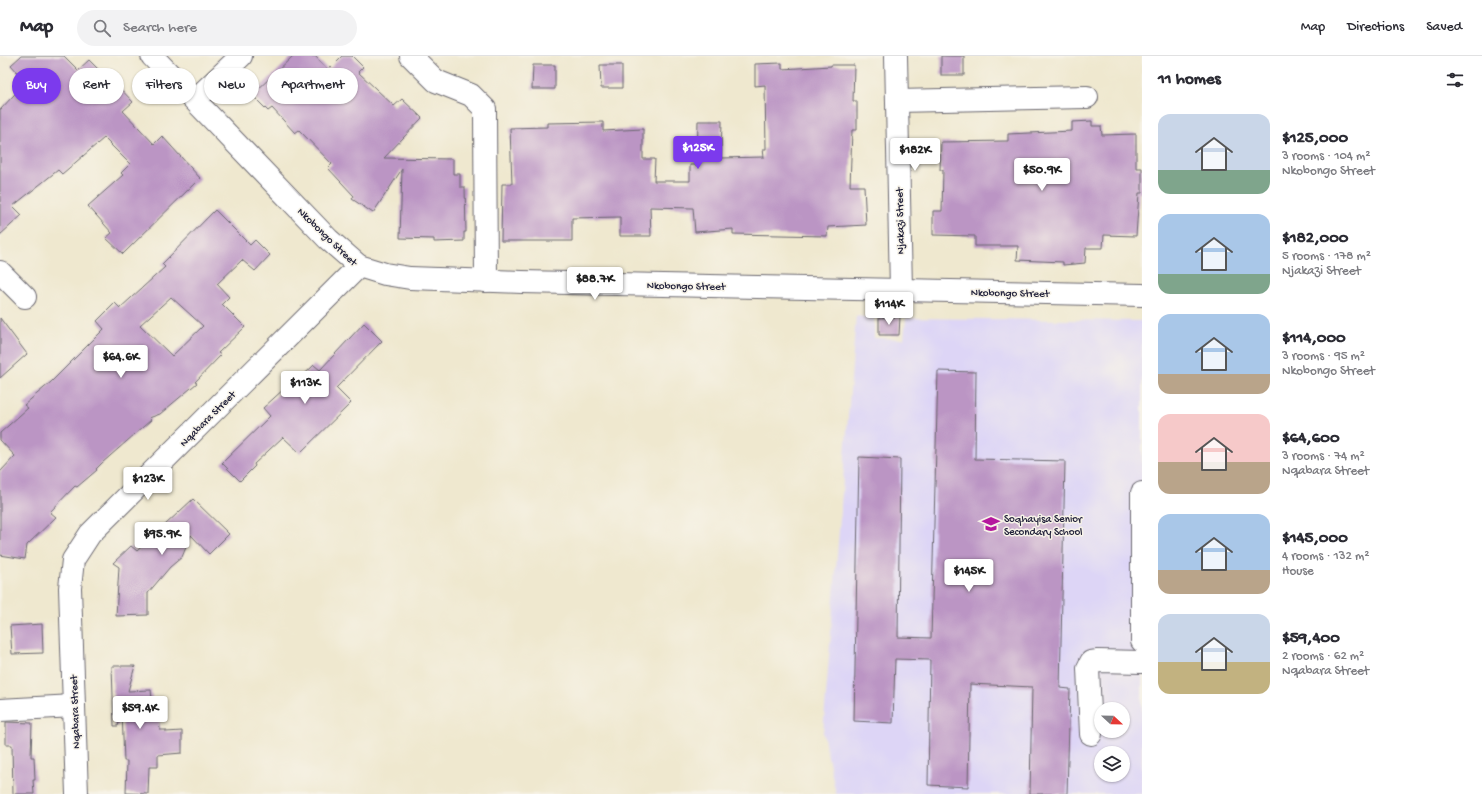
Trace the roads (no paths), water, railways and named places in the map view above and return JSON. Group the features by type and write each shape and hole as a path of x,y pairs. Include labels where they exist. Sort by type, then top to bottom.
{"street":[{"name":"Nkobongo Street","path":"152,56 164,68"},
{"path":"196,99 241,56"},
{"path":"411,56 436,81 471,95 484,109 486,281"},
{"name":"Njakazi Street","path":"896,56 901,289"},
{"path":"897,101 1087,97"},
{"name":"Nkobongo Street","path":"196,101 328,239 359,266 385,274 410,278 486,281 1142,295"},
{"name":"Nqabara Street","path":"77,794 70,588 73,560 90,534 359,266"},
{"path":"0,272 24,297"},
{"path":"1142,493 1142,640"},
{"path":"1091,734 1088,668 1090,662 1142,662"},
{"path":"0,710 74,706"}],"place":[{"name":"Soqhayisa Senior Secondary School","path":"991,524"}]}
